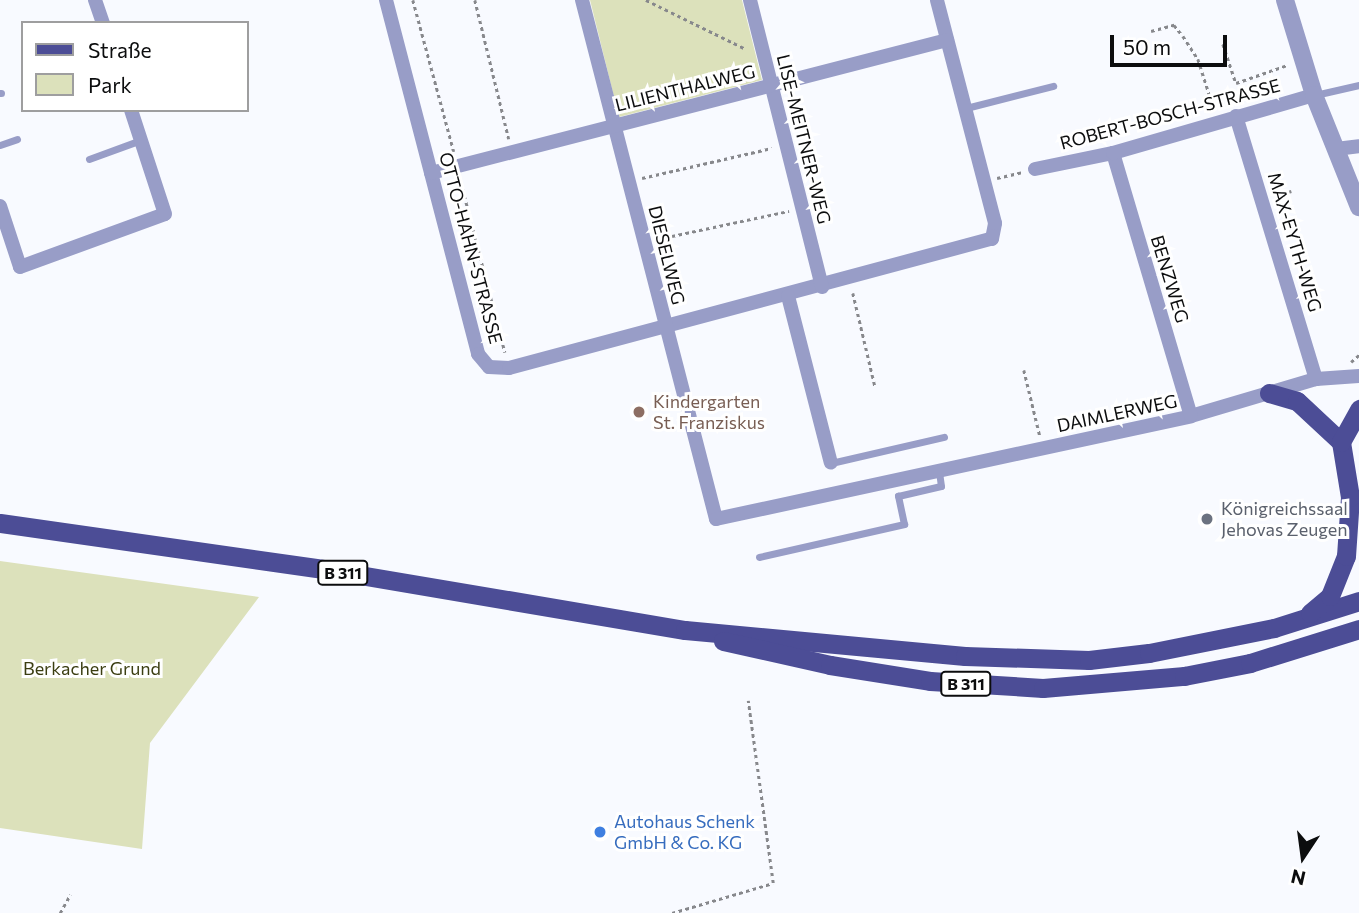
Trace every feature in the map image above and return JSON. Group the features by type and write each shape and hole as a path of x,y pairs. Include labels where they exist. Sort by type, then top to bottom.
{"main road":[{"path":"1269,393 1297,401 1341,442 1354,504 1342,566 1330,596 1301,621"},
{"path":"1341,442 1359,409"},
{"name":"B 311","path":"0,523 336,572 685,630 965,656 1089,660 1214,642 1301,621 1359,601"},
{"name":"B 311","path":"685,630 830,666 930,681 1043,688 1184,676 1250,663 1359,629"}],"street":[{"path":"95,0 102,21"},
{"name":"OTTO-HAHN-STRASSE","path":"386,0 478,354 488,367 509,368"},
{"name":"DIESELWEG","path":"582,0 716,519"},
{"name":"LISE-MEITNER-WEG","path":"750,0 822,287"},
{"path":"509,368 665,329 992,239 995,223 937,0"},
{"path":"1285,0 1314,95 1359,207"},
{"name":"LILIENTHALWEG","path":"431,173 947,40"},
{"name":"ROBERT-BOSCH-STRASSE","path":"1035,169 1113,153 1314,95"},
{"path":"0,206 20,267 165,214 132,112"},
{"name":"MAX-EYTH-WEG","path":"1236,116 1316,379"},
{"path":"1336,149 1359,146"},
{"name":"BENZWEG","path":"1113,153 1191,416"},
{"path":"788,296 831,463"},
{"name":"DAIMLERWEG","path":"716,519 1191,416 1316,379 1359,376"}],"lane":[{"path":"1314,95 1359,85"},
{"path":"965,108 1053,86"},
{"path":"0,145 17,139"},
{"path":"89,159 141,140"},
{"path":"831,463 944,438"},
{"path":"759,557 904,524 898,496 941,486 939,472"}],"path":[{"path":"413,0 509,368"},
{"path":"474,0 513,152"},
{"path":"646,0 753,53 763,54"},
{"path":"1151,31 1174,25 1183,36 1198,59 1218,122"},
{"path":"1223,44 1236,83 1303,59"},
{"path":"644,177 785,144"},
{"path":"984,181 1035,169"},
{"path":"664,237 802,208"},
{"path":"850,279 875,386"},
{"path":"1024,370 1043,449"},
{"path":"672,913 773,883 748,701"},
{"path":"60,913 70,895"}],"green space":[{"path":"590,0 742,0 762,80 619,117"},
{"name":"Berkacher Grund","path":"0,561 259,597 150,743 142,849 0,828"}],"place":[{"name":"Kindergarten St. Franziskus","path":"639,412"},
{"name":"Königreichssaal Jehovas Zeugen","path":"1207,519"},
{"name":"Autohaus Schenk GmbH & Co. KG","path":"600,832"}]}
